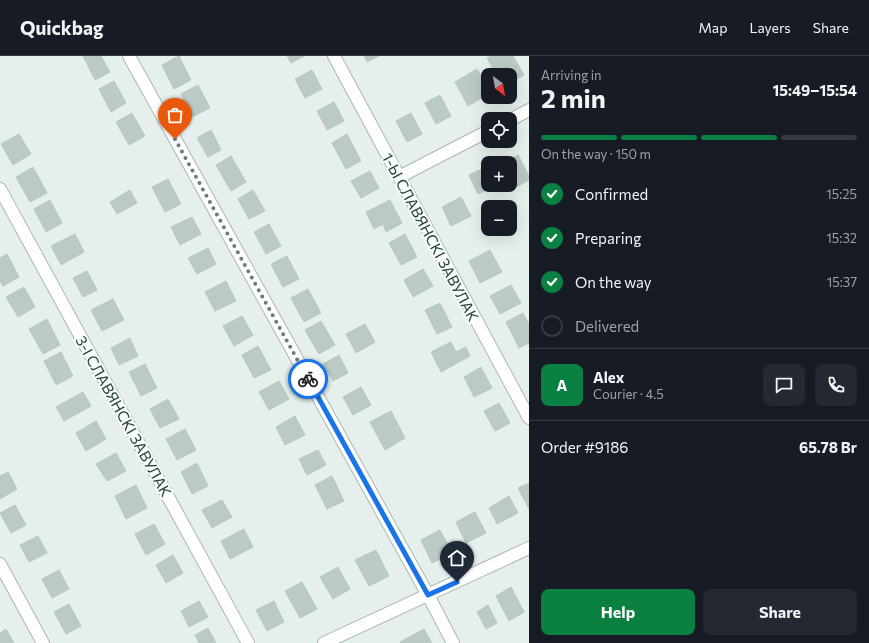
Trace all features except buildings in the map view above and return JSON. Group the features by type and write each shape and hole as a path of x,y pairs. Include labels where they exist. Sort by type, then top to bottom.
{"street":[{"path":"128,56 428,595 453,643"},
{"name":"1-Ы СЛАВЯНСКІ ЗАВУЛАК","path":"334,56 529,418"},
{"path":"517,116 529,110"},
{"path":"399,177 481,135"},
{"name":"3-І СЛАВЯНСКІ ЗАВУЛАК","path":"0,189 248,643"},
{"path":"324,643 529,548"},
{"path":"0,564 43,643"}],"way so far":[{"path":"175,139 308,379"}],"route":[{"path":"308,379 428,595 457,582"}]}
